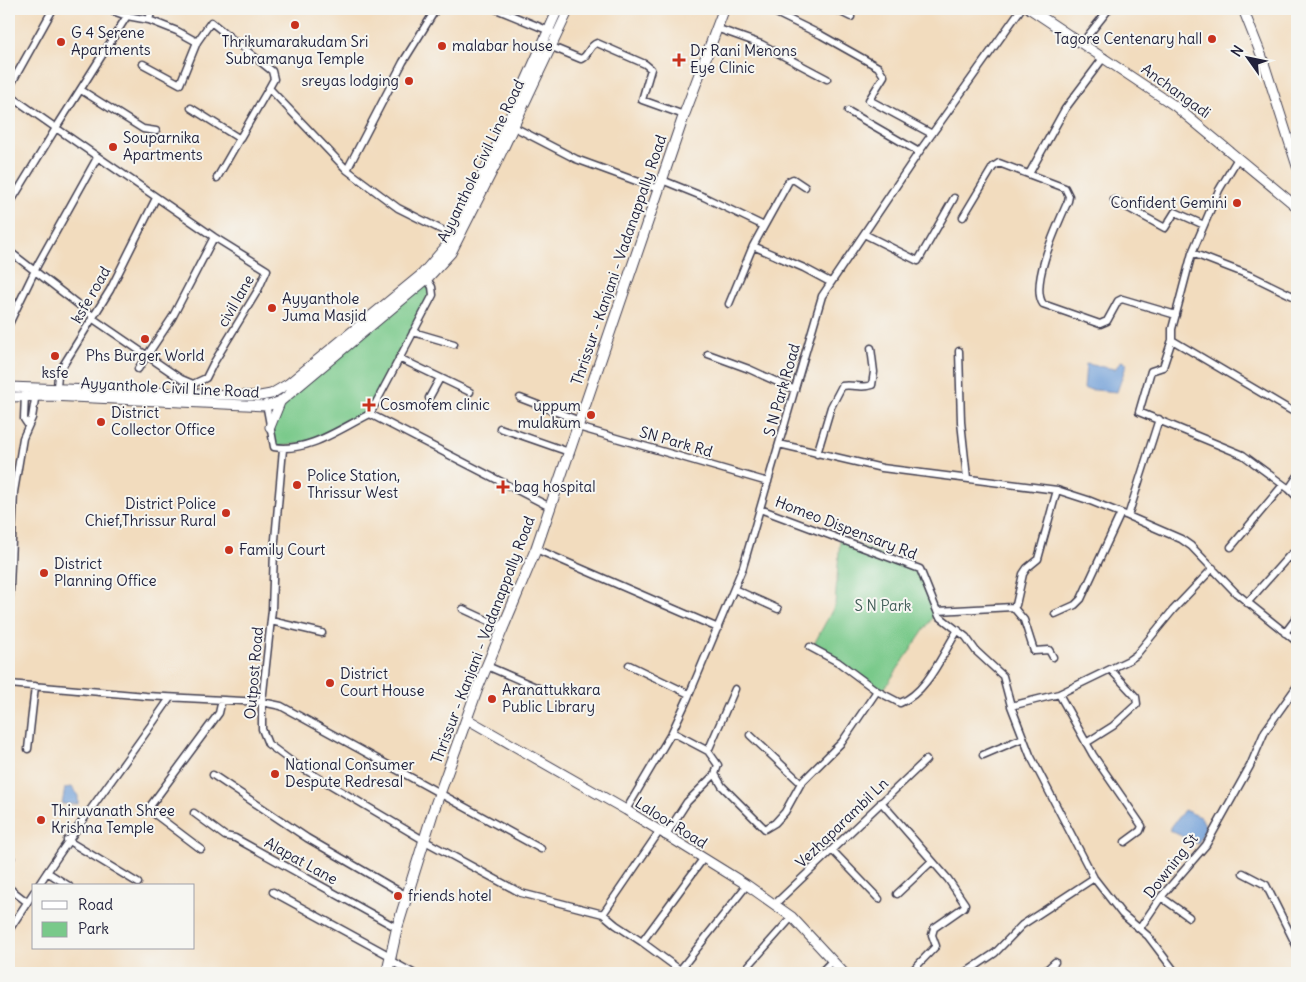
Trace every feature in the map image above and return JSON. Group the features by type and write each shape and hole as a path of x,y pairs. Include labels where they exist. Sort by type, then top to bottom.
{"main road":[{"name":"Ayyanthole Civil Line Road","path":"9,397 194,394 267,406 281,401 427,279 456,237 498,151 558,9"},
{"name":"Ayyanthole Civil Line Road","path":"498,151 514,127 569,9"},
{"name":"Thrissur - Kanjani - Vadanappally Road","path":"387,973 392,959 397,928 466,719 536,549 684,115 724,9"},
{"name":"Anchangadi","path":"1030,9 1175,106 1295,203"},
{"path":"1243,9 1262,57 1297,166"},
{"name":"Ayyanthole Civil Line Road","path":"9,387 36,386 265,396 277,391 438,262"},
{"path":"270,428 281,401 277,391"},
{"name":"Laloor Road","path":"466,719 626,810 747,885 792,917 844,973"}],"street":[{"path":"9,88 11,79 53,9"},
{"path":"107,9 127,16 149,20 177,31 197,42"},
{"path":"149,20 152,9"},
{"path":"347,170 403,62 436,9"},
{"path":"496,9 558,34"},
{"path":"768,9 878,67 884,76 869,100 932,134"},
{"path":"835,9 851,17"},
{"name":"S N Park Road","path":"626,810 672,732 690,694 743,567 822,296 919,152 1021,9"},
{"path":"1082,43 1109,9"},
{"path":"9,205 127,16"},
{"path":"143,64 180,84 197,42 211,22 272,72 274,79 218,178"},
{"path":"716,28 760,44 827,79"},
{"path":"552,47 581,59 586,56 591,46 597,43 645,64 650,69 642,100 684,115"},
{"path":"1029,174 1065,109 1104,57"},
{"path":"269,88 347,170 398,208 456,237"},
{"path":"81,90 143,128 156,131"},
{"name":"civil lane","path":"9,96 156,198 267,270 260,287 216,359 209,375 194,394"},
{"path":"191,108 240,139"},
{"path":"848,111 919,152"},
{"path":"514,127 576,159 704,197 764,226"},
{"path":"9,324 34,271 97,158"},
{"path":"1238,158 1219,190 1192,253 1176,315 1172,340 1163,367 1151,371 1139,412 1243,455 1297,497"},
{"path":"963,216 993,168 999,163 1065,188 1069,196 1044,257 1040,297 1043,304 1100,324 1107,321 1118,301 1122,299 1176,315"},
{"path":"729,304 753,246 791,179 804,187"},
{"name":"ksfe road","path":"56,387 58,375 93,317 156,198"},
{"path":"864,234 918,261 954,198"},
{"path":"1114,200 1165,228 1175,212 1204,225"},
{"path":"138,369 177,308 214,237"},
{"path":"753,246 830,282"},
{"path":"9,250 93,317 181,379 194,394"},
{"path":"1192,253 1254,277 1297,298"},
{"path":"265,396 274,447 283,449 293,449 314,442 370,414 433,295 432,287 427,279"},
{"path":"413,332 454,344"},
{"path":"1172,340 1297,414"},
{"path":"818,454 831,407 842,386 850,385 863,389 872,385 874,372 871,348"},
{"path":"959,351 961,422 966,478"},
{"path":"708,354 749,369 795,390"},
{"path":"399,358 470,392"},
{"path":"429,398 440,378"},
{"path":"25,386 24,419 28,425"},
{"path":"9,610 12,492 28,425 32,418 36,386"},
{"name":"SN Park Rd","path":"520,398 579,424 768,482"},
{"path":"370,414 550,506"},
{"path":"1128,516 1159,419"},
{"path":"500,428 569,452"},
{"path":"779,444 882,468 1057,490 1088,500 1181,539 1192,546 1247,603 1297,642"},
{"name":"Outpost Road","path":"283,449 274,551 274,594 262,702 262,729 268,744 292,762 425,841 522,894 603,914"},
{"path":"1231,547 1286,487 1297,478"},
{"path":"937,611 1012,607 1018,600 1023,574 1038,559 1057,490"},
{"name":"Homeo Dispensary Rd","path":"760,508 914,566 923,573 937,611 946,623 958,630 1003,676 1015,718 1042,781 1094,878 1122,914 1140,928 1176,973"},
{"path":"1055,614 1076,605 1085,594 1121,513"},
{"path":"536,549 718,628"},
{"path":"1247,603 1289,556 1297,550"},
{"path":"1289,556 1297,562"},
{"path":"1011,706 1058,694 1111,670 1136,656 1173,610 1213,568"},
{"path":"734,589 778,609"},
{"path":"1012,607 1024,620 1034,651 1049,650 1053,657"},
{"path":"463,609 504,628"},
{"path":"1286,633 1297,617"},
{"path":"271,621 322,633"},
{"path":"810,647 838,662 877,691 900,704 911,698 924,684 958,630"},
{"path":"629,665 690,694"},
{"path":"487,666 538,688"},
{"path":"1086,743 1113,726 1137,704 1136,697 1111,670"},
{"path":"9,684 170,698 262,702 280,706 541,849"},
{"path":"28,749 34,686"},
{"name":"Downing St","path":"1140,928 1161,897 1206,844 1250,766 1266,731 1297,686"},
{"path":"708,752 735,689"},
{"path":"715,774 722,786 765,829 785,812 801,783 842,742 877,691"},
{"path":"1058,694 1086,743 1142,826 1140,831 1125,842"},
{"path":"39,884 67,840 170,698"},
{"path":"200,849 152,812 151,805 219,713 222,700"},
{"path":"672,732 708,752 718,765 715,774 687,802 603,914 682,972 747,885"},
{"path":"750,735 801,783"},
{"path":"983,755 1023,738"},
{"name":"Vezhaparambil Ln","path":"774,904 926,760"},
{"path":"213,776 307,838 408,896"},
{"path":"881,802 962,897 965,904 964,907 934,928 932,935 936,946 910,973"},
{"name":"Alapat Lane","path":"194,813 225,836 235,838 397,928"},
{"path":"67,840 138,883"},
{"path":"832,850 880,899"},
{"path":"642,942 703,859"},
{"path":"897,894 932,861"},
{"path":"47,872 66,884"},
{"path":"1243,873 1266,885 1297,946"},
{"path":"965,973 995,953 1022,925 1094,878"},
{"path":"9,888 27,902"},
{"path":"274,892 392,959 413,973"},
{"path":"9,930 32,895"},
{"path":"1161,897 1189,917"},
{"path":"742,973 792,917"},
{"path":"820,973 832,961"},
{"path":"1043,973 1055,962"},
{"path":"1293,973 1297,970"}],"green space":[{"path":"427,280 433,291 370,414 314,442 275,447 270,428 281,401"},
{"name":"S N Park","path":"840,538 920,569 937,611 882,692 814,644 835,605"}],"water":[{"path":"1121,361 1127,363 1117,392 1084,389 1086,364 1115,369"},
{"path":"72,787 78,796 78,804 62,804 65,788"},
{"path":"1184,810 1201,817 1206,827 1198,844 1169,830"}],"place":[{"name":"Thrikumarakudam Sri Subramanya Temple","path":"295,25"},
{"name":"Tagore Centenary hall","path":"1212,39"},
{"name":"G 4 Serene Apartments","path":"61,42"},
{"name":"malabar house","path":"442,46"},
{"name":"Dr Rani Menons Eye Clinic","path":"679,60"},
{"name":"sreyas lodging","path":"409,81"},
{"name":"Souparnika Apartments","path":"113,147"},
{"name":"Confident Gemini","path":"1237,203"},
{"name":"Ayyanthole Juma Masjid","path":"272,308"},
{"name":"Phs Burger World","path":"145,339"},
{"name":"ksfe","path":"55,356"},
{"name":"Cosmofem clinic","path":"369,405"},
{"name":"uppum mulakum","path":"591,415"},
{"name":"District Collector Office","path":"101,422"},
{"name":"Police Station, Thrissur West","path":"297,485"},
{"name":"bag hospital","path":"503,487"},
{"name":"District Police Chief,Thrissur Rural","path":"226,513"},
{"name":"Family Court","path":"229,550"},
{"name":"District Planning Office","path":"44,573"},
{"name":"District Court House","path":"330,683"},
{"name":"Aranattukkara Public Library","path":"492,699"},
{"name":"National Consumer Despute Redresal","path":"275,774"},
{"name":"Thiruvanath Shree Krishna Temple","path":"41,820"},
{"name":"friends hotel","path":"398,896"}]}
